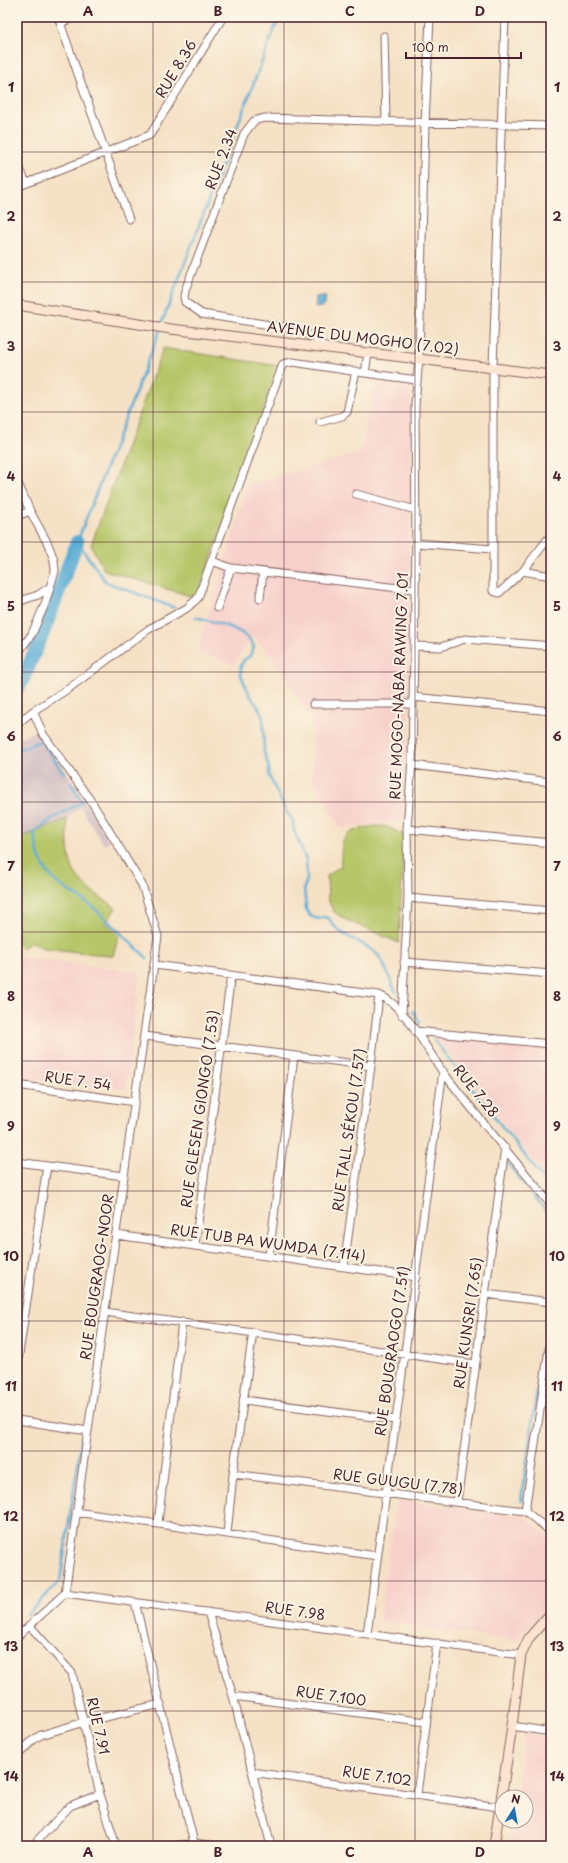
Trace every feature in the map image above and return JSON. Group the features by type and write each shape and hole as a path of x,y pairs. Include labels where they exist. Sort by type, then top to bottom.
{"main road":[{"name":"AVENUE DU MOGHO (7.02)","path":"17,305 145,326 551,375"},
{"path":"502,1789 521,1655 529,1638 551,1613"},
{"path":"494,1846 496,1829"}],"street":[{"path":"75,17 59,20 129,219"},
{"name":"RUE 8.36","path":"106,152 150,135 223,17"},
{"name":"RUE MOGO-NABA RAWING 7.01","path":"402,1015 408,898 407,830 412,765 416,543 415,419 419,358 425,123 430,17"},
{"path":"505,17 500,125 493,367 492,587 495,593 499,593 523,571 551,536"},
{"path":"384,36 386,122"},
{"name":"RUE 2.34","path":"325,348 317,339 294,329 202,314 185,302 184,296 244,134 254,120 264,118 551,126"},
{"path":"17,186 106,152"},
{"path":"17,162 26,183"},
{"path":"365,373 368,353"},
{"path":"17,724 33,711 68,689 149,628 187,608 198,598 283,364 293,362 417,380"},
{"path":"320,422 342,416 347,412 356,371"},
{"path":"17,481 30,511 48,544 54,560 55,571 45,604 32,634 17,654"},
{"path":"356,494 416,510"},
{"path":"17,516 30,511"},
{"path":"416,543 492,549"},
{"path":"212,561 232,568 415,589"},
{"path":"217,608 232,568"},
{"path":"523,571 551,576"},
{"path":"260,598 263,572"},
{"path":"17,602 38,595 50,586"},
{"path":"414,646 441,647 465,639 551,646"},
{"path":"313,704 413,700 551,711"},
{"name":"RUE BOUGRAOG-NOOR","path":"33,711 43,734 92,804 142,885 158,936 65,1593"},
{"path":"412,765 551,782"},
{"path":"407,830 551,843"},
{"path":"408,898 551,911"},
{"path":"404,962 551,974"},
{"path":"155,965 379,996"},
{"name":"RUE GLESEN GIONGO (7.53)","path":"195,1245 231,975"},
{"name":"RUE 7.28","path":"379,996 387,999 402,1015 415,1031 443,1072 550,1204"},
{"name":"RUE TALL SÉKOU (7.57)","path":"344,1267 379,996"},
{"path":"415,1031 551,1044"},
{"path":"145,1036 371,1066"},
{"path":"269,1256 294,1056"},
{"name":"RUE BOUGRAOGO (7.51)","path":"367,1634 443,1072"},
{"name":"RUE 7. 54","path":"17,1085 135,1102"},
{"name":"RUE KUNSRI (7.65)","path":"457,1502 505,1148"},
{"path":"17,1162 124,1176"},
{"path":"17,1367 18,1350 47,1166"},
{"path":"550,1204 551,1193"},
{"name":"RUE TUB PA WUMDA (7.114)","path":"116,1235 416,1277"},
{"path":"485,1294 551,1302"},
{"path":"105,1312 475,1364"},
{"path":"158,1523 182,1322"},
{"path":"227,1534 233,1474 253,1332"},
{"path":"551,1335 525,1511 551,1532"},
{"path":"244,1400 396,1420"},
{"path":"17,1420 88,1431"},
{"name":"RUE GUUGU (7.78)","path":"233,1474 525,1511"},
{"path":"76,1512 377,1556"},
{"path":"17,1638 29,1625 65,1593"},
{"name":"RUE 7.98","path":"65,1593 521,1655"},
{"path":"135,1602 194,1843"},
{"path":"208,1612 233,1696 271,1846"},
{"name":"RUE 7.91","path":"29,1625 72,1673 100,1794 116,1846"},
{"path":"417,1794 437,1644"},
{"name":"RUE 7.100","path":"233,1696 426,1722"},
{"path":"17,1756 36,1737 84,1722 161,1704"},
{"path":"512,1726 551,1732"},
{"name":"RUE 7.102","path":"252,1772 417,1794 494,1806"},
{"path":"32,1846 38,1843 70,1806 100,1794"},
{"path":"174,1846 194,1843 218,1846"}],"shaded area":[{"path":"411,373 408,820 341,828 313,780 313,722 286,676 254,635 234,665 197,651 248,485 361,453 372,390"},
{"path":"39,729 110,841 104,845 80,807 67,819 17,838 17,740"},
{"path":"17,957 140,972 126,1089 17,1079"},
{"path":"435,1036 551,1048 550,1178 548,1180"},
{"path":"397,1500 524,1516 551,1538 551,1600 517,1641 379,1621"},
{"path":"525,1734 551,1738 551,1846 510,1846 512,1829 534,1829 534,1789 517,1789"}],"green space":[{"path":"163,348 279,366 197,598 104,570 91,545"},
{"path":"67,819 68,850 73,868 88,888 116,908 106,923 119,935 113,956 43,948 33,942 21,948 17,944 17,838"},
{"path":"375,826 385,826 404,835 399,943 346,920 334,912 328,900 327,876 331,872 341,867 343,841 346,836 356,830"}],"water":[{"path":"316,297 326,297 325,304 322,307 315,308"}],"waterway":[{"path":"161,325 279,17"},
{"path":"160,330 77,542 106,582 175,608"},
{"path":"17,689 23,679 43,633 77,542"},
{"path":"196,617 237,630 250,640 254,647 250,656 244,660 241,665 241,675 249,694 260,710 263,718 264,752 269,767 269,776 287,813 293,821 294,830 306,860 307,879 304,888 306,909 310,916 318,919 323,917 329,918 338,930 366,946 378,955 396,992"},
{"path":"17,750 41,741 64,773"},
{"path":"71,783 82,802 50,820 34,833 39,857 47,872 57,883 93,907 147,958"},
{"path":"413,1011 420,1022"},
{"path":"433,1039 545,1181"},
{"path":"505,1160 551,1217"},
{"path":"521,1501 551,1295"},
{"path":"27,1615 60,1581 82,1437"}]}
